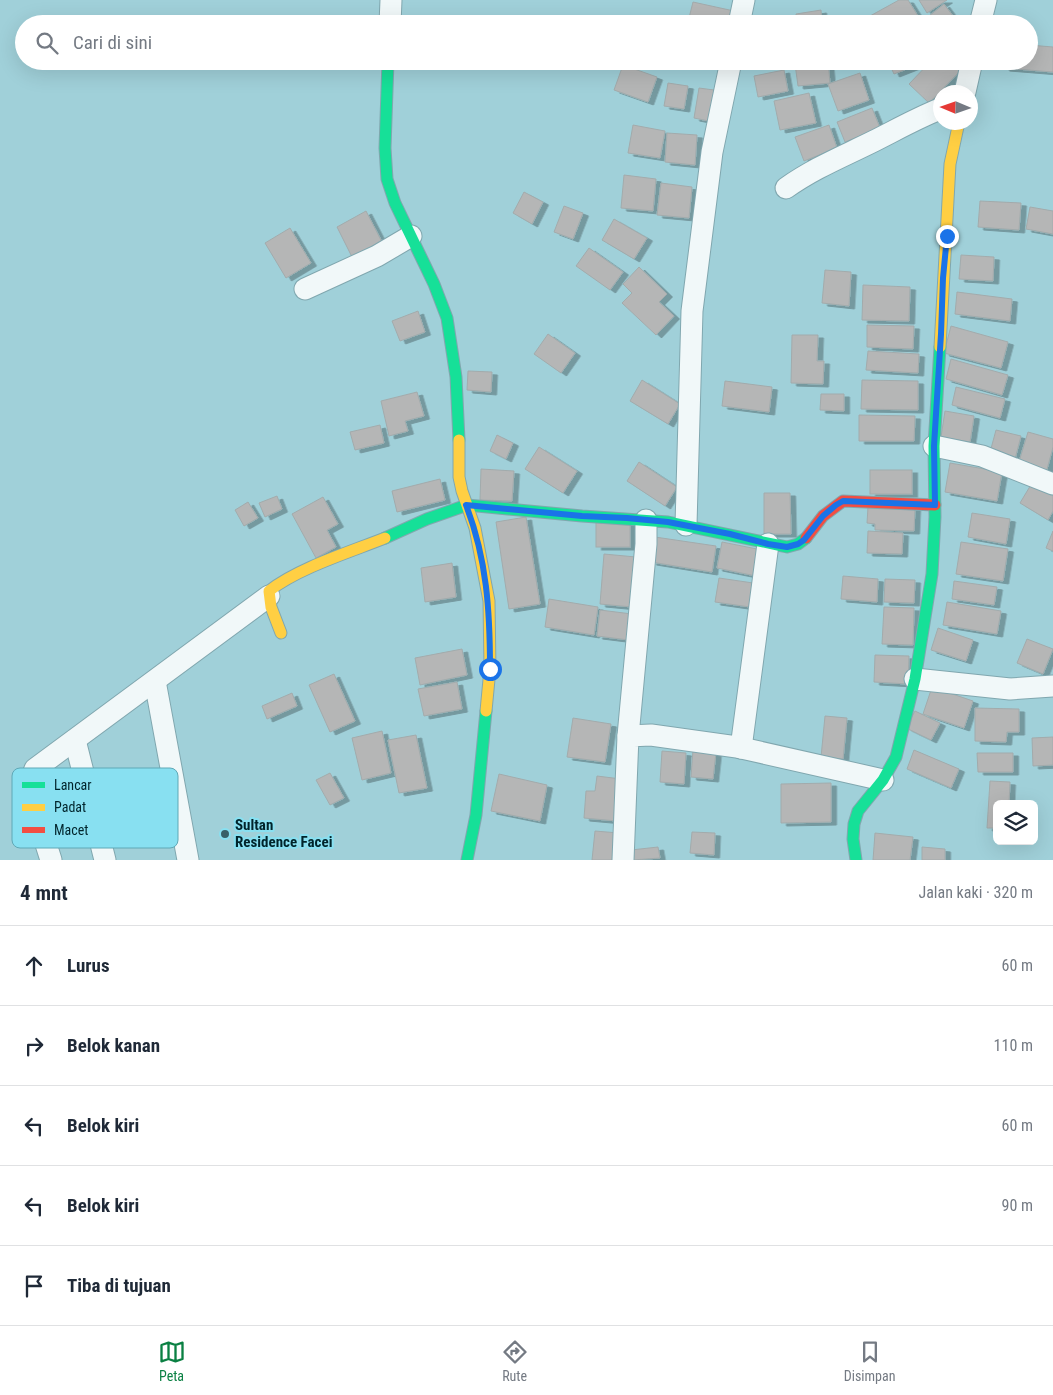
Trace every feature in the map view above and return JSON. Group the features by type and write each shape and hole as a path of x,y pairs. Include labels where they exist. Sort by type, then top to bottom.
{"street":[{"path":"390,15 391,0"},
{"path":"741,15 744,0"},
{"path":"982,15 986,0"},
{"path":"388,70 385,144 388,184 398,210 433,284 449,326 456,393 459,477 466,505 475,528 487,592 490,622 490,669 476,815 467,860"},
{"path":"686,525 692,311 712,152 729,70"},
{"path":"966,85 970,70"},
{"path":"786,188 822,165 933,112"},
{"path":"856,860 853,839 854,824 858,811 883,780 896,757 915,679 932,574 935,505 934,446 950,164 956,130"},
{"path":"305,289 377,256 410,236"},
{"path":"934,446 982,456 1053,484"},
{"path":"281,633 270,603 269,596 272,588 288,578 333,558 466,505 686,525 787,547 804,540 823,516 843,501 935,505"},
{"path":"623,860 628,736 646,544 646,520"},
{"path":"742,748 768,544"},
{"path":"37,768 269,596"},
{"path":"915,679 1010,689 1053,686"},
{"path":"155,681 171,768"},
{"path":"628,736 651,735 742,748 883,780"},
{"path":"75,740 82,768"},
{"path":"178,806 188,860"},
{"path":"47,848 51,860"}],"building":[{"path":"899,0 908,0 917,15 872,15"},
{"path":"919,0 947,0 927,13"},
{"path":"693,2 734,11 733,15 690,15"},
{"path":"944,4 952,15 930,15"},
{"path":"821,10 821,15 796,15"},
{"path":"1038,46 1053,47 1053,72 1028,70 1038,70"},
{"path":"621,70 637,70 657,77 648,102 614,90"},
{"path":"784,70 788,91 758,97 754,76"},
{"path":"796,70 829,70 830,83 798,86"},
{"path":"892,70 904,70 894,74"},
{"path":"922,70 961,70 947,85 933,85 933,99 929,103 909,84"},
{"path":"860,73 869,100 838,111 828,84"},
{"path":"668,83 688,86 684,109 664,106"},
{"path":"699,88 714,90 709,121 694,118"},
{"path":"809,93 816,123 780,130 774,101"},
{"path":"872,108 880,128 845,142 837,122"},
{"path":"633,125 665,131 660,158 628,153"},
{"path":"829,125 837,148 804,161 795,137"},
{"path":"667,133 697,135 695,165 665,162"},
{"path":"624,175 656,179 653,211 621,208"},
{"path":"661,183 692,187 689,218 657,215"},
{"path":"524,192 543,202 532,224 513,213"},
{"path":"980,201 1021,203 1019,230 978,227"},
{"path":"564,206 583,213 573,239 554,232"},
{"path":"1030,207 1053,211 1053,234 1026,229"},
{"path":"366,211 382,242 352,257 337,227"},
{"path":"614,219 647,238 634,259 602,240"},
{"path":"290,228 311,263 286,278 265,243"},
{"path":"589,248 623,272 610,290 576,266"},
{"path":"961,255 994,257 993,281 959,279"},
{"path":"639,267 667,294 659,302 674,316 656,335 622,303 632,293 623,284"},
{"path":"825,270 851,272 849,306 822,303"},
{"path":"863,285 910,287 909,321 862,320"},
{"path":"957,292 1012,299 1010,321 955,314"},
{"path":"418,311 425,332 400,341 392,321"},
{"path":"867,325 914,326 913,349 867,347"},
{"path":"951,326 1008,342 1001,368 944,353"},
{"path":"548,334 575,353 561,373 534,354"},
{"path":"792,335 818,335 817,361 824,361 823,384 791,383"},
{"path":"868,351 919,354 918,373 866,370"},
{"path":"951,359 1008,375 1002,395 946,379"},
{"path":"468,371 492,372 491,392 467,390"},
{"path":"642,380 680,404 668,424 630,401"},
{"path":"862,380 918,381 918,410 861,409"},
{"path":"725,381 772,387 769,412 722,406"},
{"path":"956,387 1005,399 1000,418 952,405"},
{"path":"417,392 424,416 405,421 408,431 389,436 381,401"},
{"path":"821,394 844,394 844,411 820,410"},
{"path":"945,411 974,416 970,442 941,437"},
{"path":"859,415 915,416 914,441 859,441"},
{"path":"380,425 384,443 355,450 350,432"},
{"path":"996,430 1021,436 1014,463 989,456"},
{"path":"1028,432 1053,439 1053,447 1046,473 1018,465"},
{"path":"497,435 513,443 506,459 490,451"},
{"path":"539,447 577,471 563,493 525,469"},
{"path":"639,462 677,487 665,506 627,481"},
{"path":"950,463 1002,472 997,501 945,492"},
{"path":"481,469 514,471 512,501 480,500"},
{"path":"870,470 912,470 912,494 870,494"},
{"path":"440,479 445,500 397,512 392,491"},
{"path":"1032,483 1053,495 1053,511 1048,520 1020,503"},
{"path":"764,493 790,493 791,534 764,534"},
{"path":"277,496 282,509 265,517 259,503"},
{"path":"323,497 338,524 327,530 336,547 316,558 292,514"},
{"path":"248,502 258,518 244,526 235,510"},
{"path":"868,507 915,508 914,531 875,530 875,524 867,523"},
{"path":"972,513 1010,519 1006,544 968,537"},
{"path":"526,517 540,604 509,609 496,522"},
{"path":"596,522 630,522 630,547 596,547"},
{"path":"868,531 903,533 902,554 867,553"},
{"path":"1053,531 1053,551 1046,548"},
{"path":"655,537 716,546 712,572 651,562"},
{"path":"722,542 762,550 756,576 717,568"},
{"path":"961,542 1008,549 1003,581 956,574"},
{"path":"604,554 636,557 632,607 600,604"},
{"path":"452,563 456,597 425,602 421,568"},
{"path":"843,576 878,579 877,602 841,599"},
{"path":"719,578 760,584 757,608 715,602"},
{"path":"885,579 915,580 914,603 884,602"},
{"path":"954,581 997,587 994,605 952,599"},
{"path":"549,599 598,607 594,635 545,627"},
{"path":"947,602 1001,611 997,634 943,625"},
{"path":"884,607 914,608 913,645 882,644"},
{"path":"600,610 632,614 629,640 597,636"},
{"path":"938,628 973,640 966,661 931,650"},
{"path":"1027,639 1053,649 1043,674 1017,663"},
{"path":"462,649 467,675 420,685 415,658"},
{"path":"875,655 909,656 908,684 874,682"},
{"path":"334,674 355,721 330,732 309,685"},
{"path":"457,682 462,709 424,716 418,689"},
{"path":"932,687 973,701 964,728 923,714"},
{"path":"292,693 297,706 267,719 262,706"},
{"path":"975,708 1019,709 1019,732 1007,732 1006,742 975,741"},
{"path":"915,711 940,723 931,740 906,728"},
{"path":"825,716 847,718 843,759 821,757"},
{"path":"573,718 611,724 605,762 567,757"},
{"path":"382,731 391,773 362,780 352,738"},
{"path":"416,735 427,788 399,793 388,740"},
{"path":"1053,737 1053,765 1033,766 1032,738"},
{"path":"693,750 716,752 713,779 691,777"},
{"path":"914,750 959,769 951,788 907,769"},
{"path":"662,751 686,753 684,784 660,782"},
{"path":"977,753 1013,753 1013,772 978,772"},
{"path":"330,773 344,798 330,805 316,780"},
{"path":"499,774 547,785 540,821 491,811"},
{"path":"597,776 621,779 617,821 584,818 586,791 595,791"},
{"path":"990,781 1010,782 1009,800 993,800 993,828 987,828"},
{"path":"831,783 831,822 781,823 781,784"},
{"path":"595,831 619,833 616,860 592,860"},
{"path":"692,832 715,833 714,855 690,853"},
{"path":"875,833 913,837 910,860 873,860"},
{"path":"658,847 660,858 632,860 631,850"},
{"path":"922,847 945,849 945,860 922,860"}],"traffic: fast":[{"path":"388,70 385,148 387,179 395,203 434,284 447,318 456,377 459,440"},
{"path":"856,860 853,839 854,824 858,811 883,780 896,757 915,679 932,574 935,517 934,446 940,347"},
{"path":"385,538 427,519 467,505 668,522 787,547 798,544 806,538"},
{"path":"467,860 476,815 486,711"}],"traffic: slow":[{"path":"940,347 950,164 957,130"},
{"path":"459,440 459,477 475,528 489,601 490,669 486,711"},
{"path":"281,633 271,607 269,591 309,568 385,538"}],"traffic: jam":[{"path":"806,538 823,516 843,501 935,505"}],"place":[{"name":"Sultan Residence Facei","path":"225,834"}],"route":[{"path":"490,669 489,601 475,528 466,505 540,513 668,522 787,547 804,540 823,516 843,501 935,505 934,446 947,236"}]}
